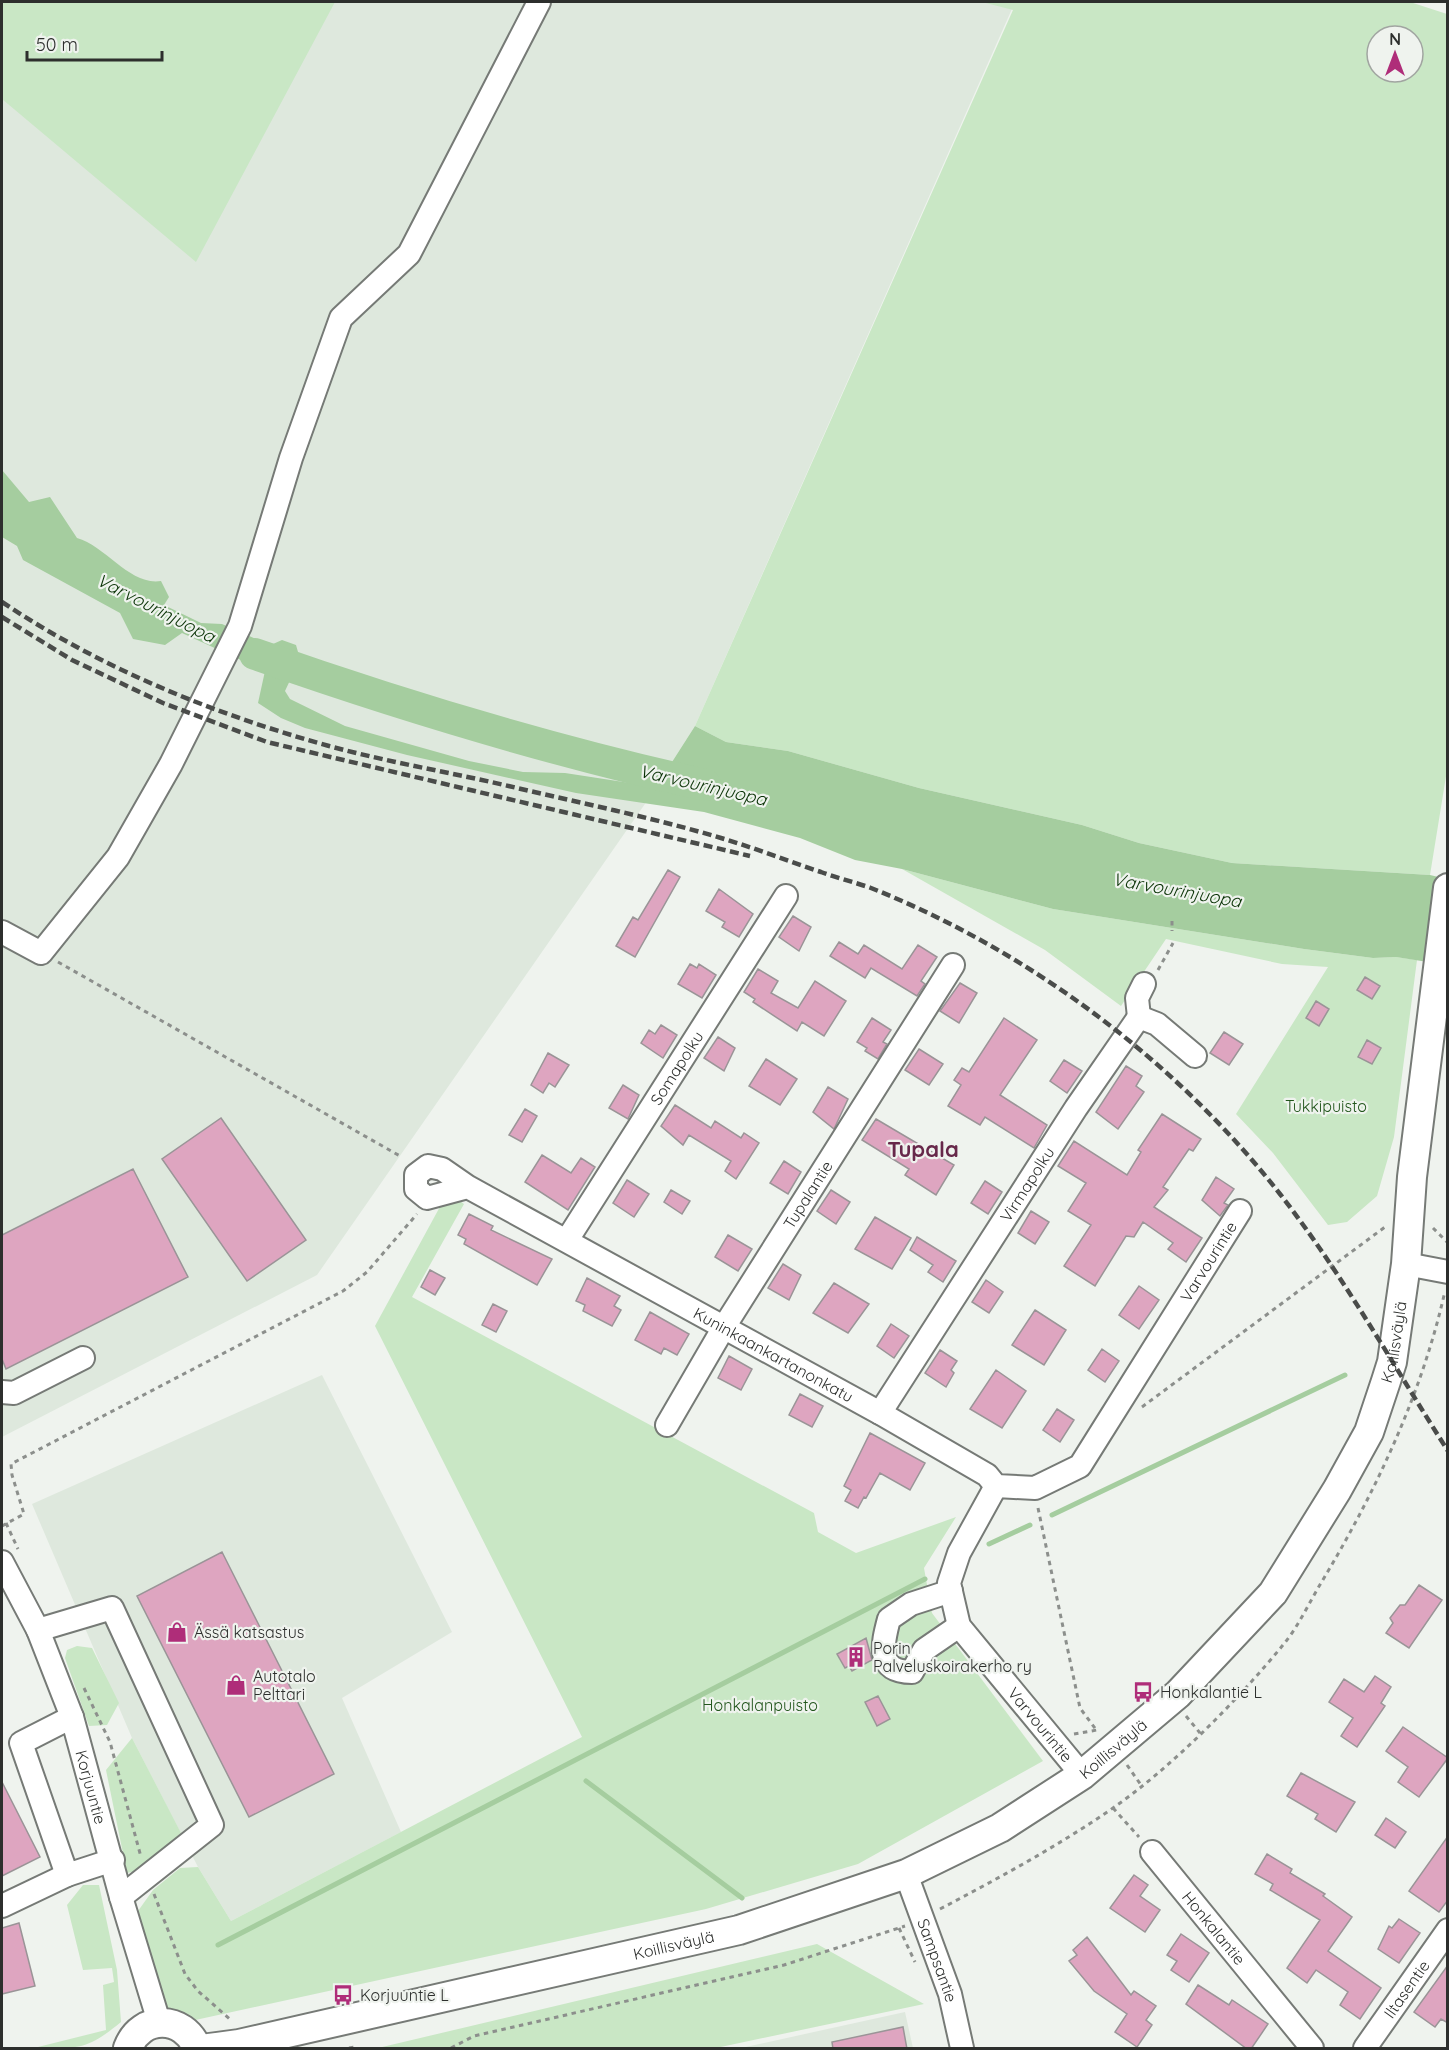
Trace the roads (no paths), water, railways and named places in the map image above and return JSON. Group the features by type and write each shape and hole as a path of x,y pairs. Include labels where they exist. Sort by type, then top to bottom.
{"main road":[{"name":"Koillisväylä","path":"209,2049 739,1930 906,1874 1000,1828 1082,1775 1105,1735 1178,1694 1273,1593 1337,1490 1368,1432 1392,1362 1406,1264 1412,1177 1448,888"},
{"path":"128,2049 138,2031 159,2022 179,2026 188,2032 197,2049"}],"street":[{"path":"2,932 41,953 117,857 207,696 240,626 291,458 341,318 409,254 540,2"},
{"name":"Somapolku","path":"567,1240 786,896"},
{"name":"Tupalantie","path":"667,1425 724,1327 953,965"},
{"path":"1144,984 1137,998 1139,1017 1157,1024 1195,1056"},
{"name":"Virmapolku","path":"880,1413 1076,1108 1139,1017"},
{"name":"Kuninkaankartanonkatu","path":"468,1187 427,1198 416,1189 416,1175 428,1167 442,1169 468,1187 880,1413 987,1475 996,1486"},
{"name":"Varvourintie","path":"1082,1775 959,1626 950,1583 959,1553 996,1486 1035,1488 1080,1466 1240,1211"},
{"path":"1406,1264 1448,1272"},
{"path":"2,1392 14,1393 83,1358"},
{"name":"Korjuuntie","path":"11,1558 72,1717 113,1860 121,1897 159,2022"},
{"path":"951,1591 911,1604 889,1619 882,1646 888,1664 898,1672 912,1672 924,1650 959,1626"},
{"path":"38,1630 111,1608 212,1825 147,1879 121,1897"},
{"path":"67,1875 21,1743 72,1717"},
{"name":"Honkalantie","path":"1152,1852 1312,2049"},
{"path":"2,1906 67,1875 113,1860"},
{"name":"Sampsantie","path":"906,1874 950,1994 963,2049"},
{"name":"Iltasentie","path":"1365,2049 1448,1930"}],"water":[{"path":"2,470 29,502 50,497 77,538 88,542 139,578 161,581 169,597 164,605 201,623 222,624 273,644 282,640 296,645 300,659 285,691 290,699 345,726 469,761 523,772 565,773 656,787 695,726 726,742 788,751 919,788 1082,825 1139,843 1232,863 1430,875 1447,879 1447,965 1396,957 1373,958 1304,949 1053,909 902,869 855,860 800,838 704,812 576,793 407,755 305,728 281,718 258,703 265,671 182,633 165,645 133,639 120,613 23,560 17,546 2,537"}],"waterway":[{"name":"Varvourinjuopa","path":"255,654 366,692 478,726 591,758 705,785"},
{"path":"1052,1515 1345,1375"},
{"path":"989,1544 1030,1525"},
{"path":"218,1945 925,1579"},
{"path":"586,1781 742,1898"}],"railway":[{"path":"2,602 40,626 119,669 243,719 352,752 619,812 721,838 871,888 930,914 987,944 1042,977 1095,1014 1146,1055 1239,1145 1280,1194 1325,1256 1448,1451"},
{"path":"2,617 72,660 163,703 267,742 750,856"}],"place":[{"name":"Ässä katsastus","path":"177,1632"},
{"name":"Porin Palveluskoirakerho ry","path":"856,1657"},
{"name":"Autotalo Pelttari","path":"236,1685"},
{"name":"Honkalantie L","path":"1143,1692"},
{"name":"Korjuuntie L","path":"343,1995"}],"district":[{"name":"Tupala","path":"923,1149"}],"park label":[{"name":"Tukkipuisto","path":"1326,1106"},
{"name":"Honkalanpuisto","path":"760,1705"}]}
